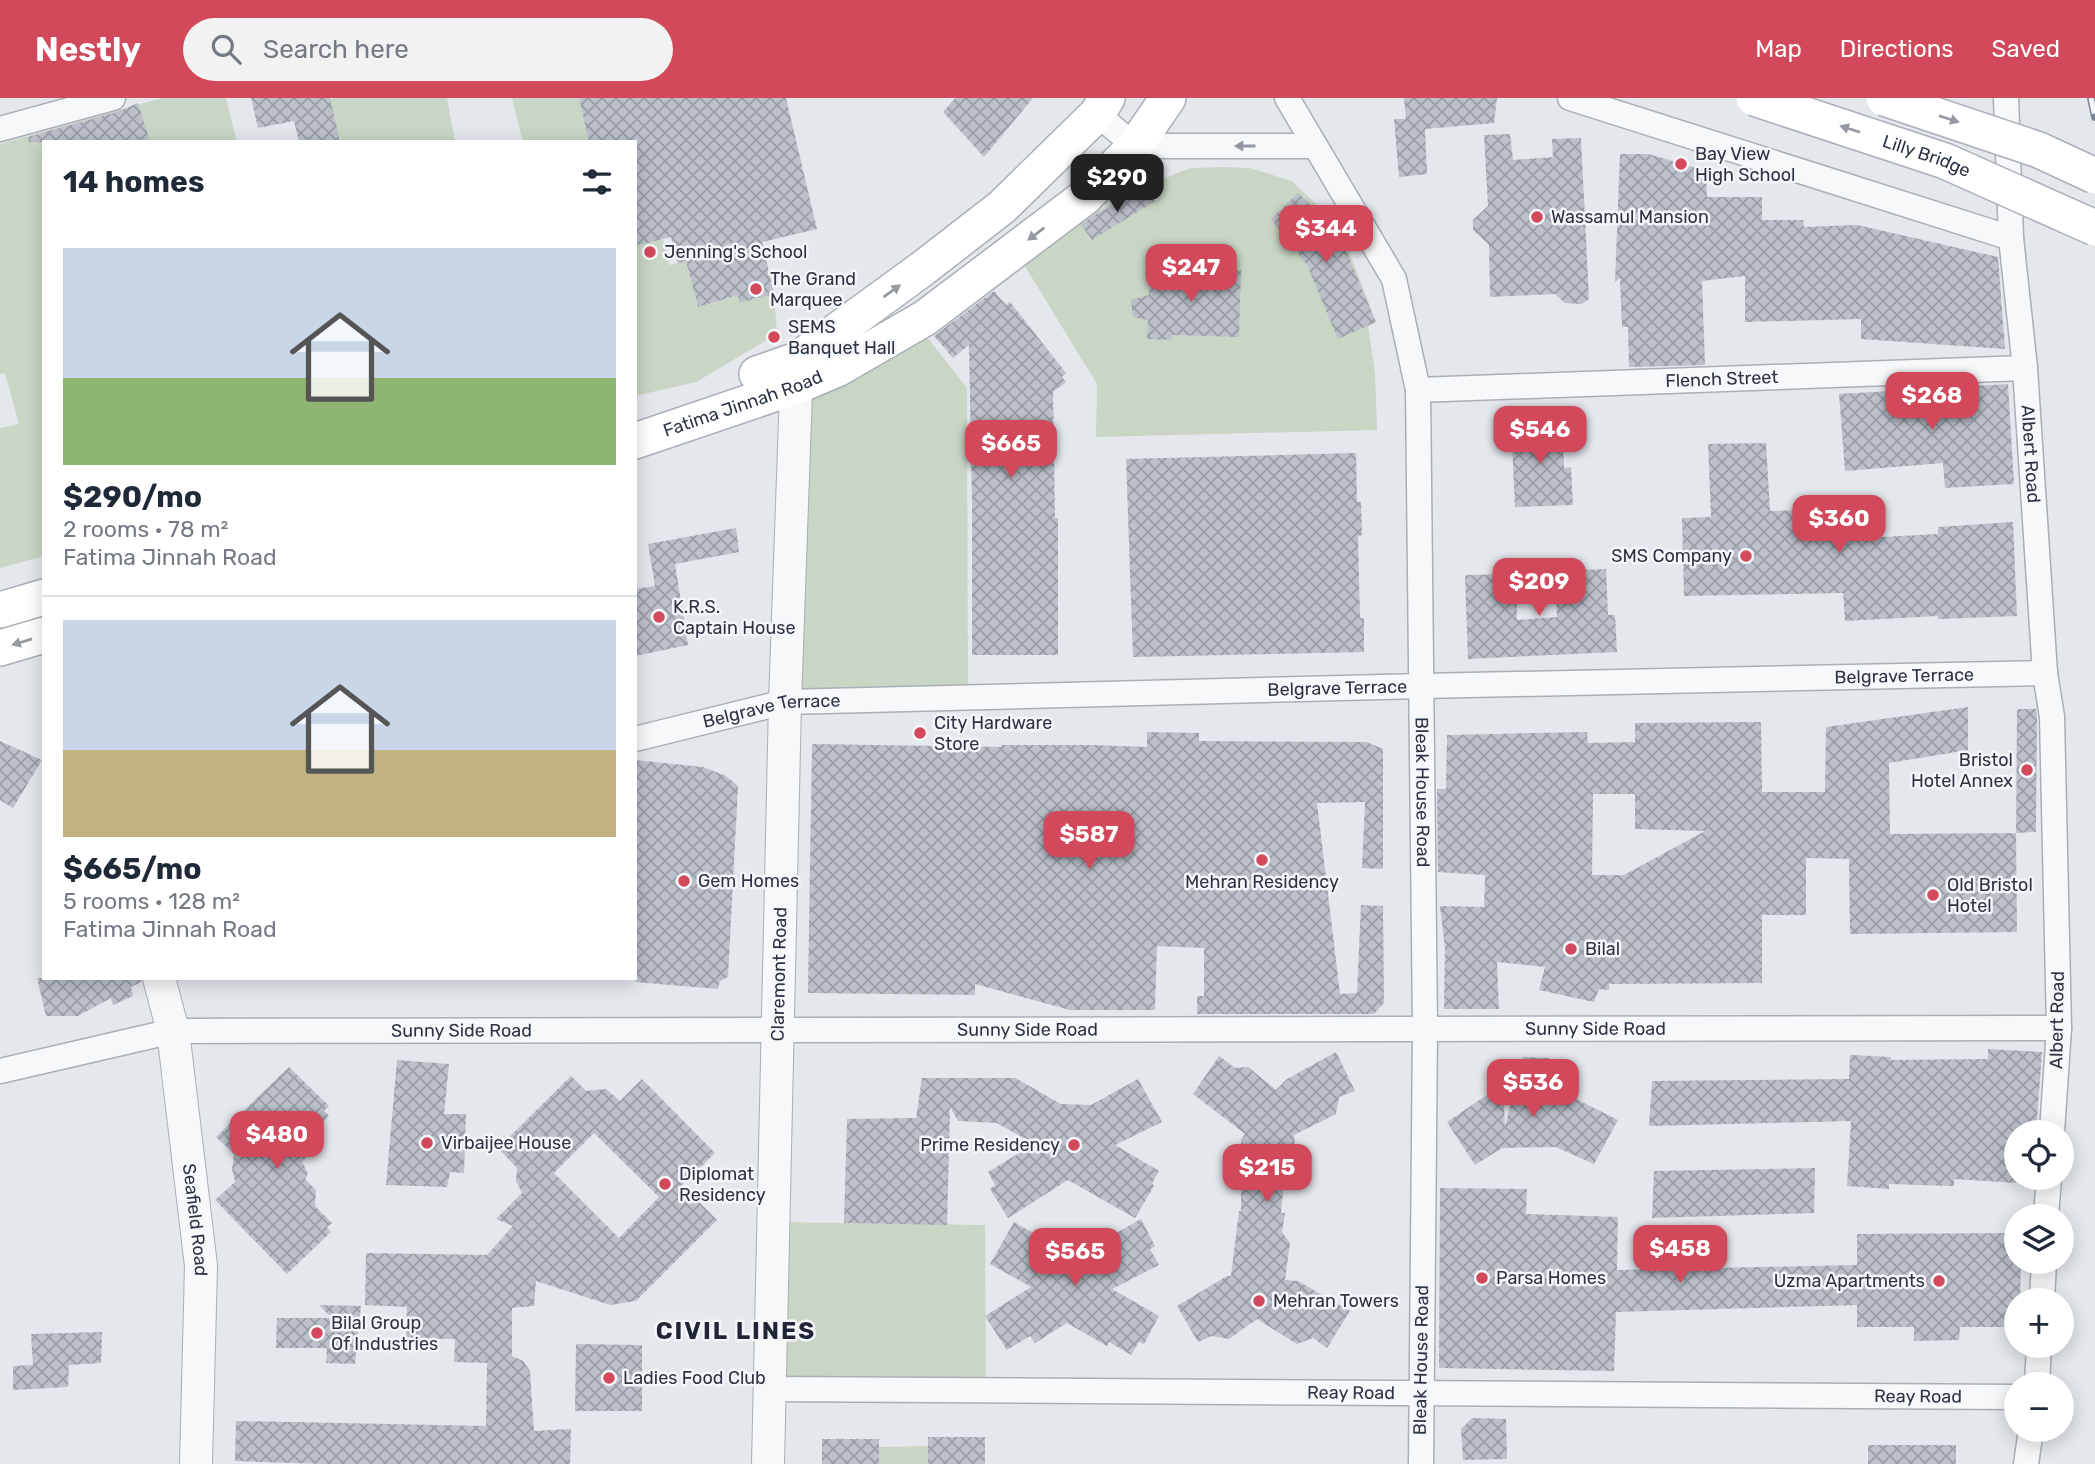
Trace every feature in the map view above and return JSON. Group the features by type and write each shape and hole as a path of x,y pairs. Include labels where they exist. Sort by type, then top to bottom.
{"main road":[{"name":"Fatima Jinnah Road","path":"637,417 797,373 837,369 925,318 1085,197 1135,146 1168,98"},
{"name":"Lilly Bridge","path":"1754,98 1945,161 2095,228"},
{"path":"1884,98 2039,150 2095,176"},
{"name":"Fatima Jinnah Road","path":"637,440 797,373 922,269 1002,207 1102,106"},
{"path":"0,610 42,603"},
{"path":"0,648 42,636"}],"street":[{"path":"0,129 113,98"},
{"name":"Bleak House Road","path":"1287,98 1394,279 1418,390 1425,1029 1421,1464"},
{"path":"1570,98 2011,238"},
{"name":"Albert Road","path":"2006,98 2011,238 2025,368 2045,674 2052,717 2059,1028 2053,1120"},
{"path":"1102,106 1135,146 1314,146"},
{"name":"Flench Street","path":"1418,390 2025,368"},
{"name":"Claremont Road","path":"768,1464 785,702 797,373"},
{"name":"Belgrave Terrace","path":"637,739 785,702 2045,674"},
{"name":"Seafield Road","path":"160,980 173,1031 201,1266 196,1464"},
{"name":"Sunny Side Road","path":"0,1071 173,1031 2059,1028"},
{"name":"Reay Road","path":"770,1389 2004,1397"},
{"path":"2026,1464 2029,1442"}],"green space":[{"path":"162,98 226,98 236,140 42,140 42,557 0,568 0,428 19,424 5,373 0,374 0,144"},
{"path":"334,98 447,98 455,140 338,140 305,106"},
{"path":"512,98 579,98 589,140 522,140"},
{"path":"1191,168 1250,168 1292,181 1340,228 1376,322 1368,326 1375,373 1377,430 1096,437 1097,384 1015,250 1179,172"},
{"path":"663,239 669,265 686,261 698,307 738,295 739,303 774,294 777,334 696,382 637,396 637,246"},
{"path":"916,323 967,388 968,696 788,699 797,386"},
{"path":"774,1222 985,1225 986,1390 770,1389"},
{"path":"928,1446 928,1464 879,1464 879,1447"}],"building":[{"path":"251,98 330,98 340,140 299,140 294,121 258,128"},
{"path":"579,98 786,98 817,229 762,242 774,294 739,303 738,295 698,307 686,261 678,264 671,237 637,246 637,140 589,140"},
{"path":"955,98 1033,98 984,157 943,112"},
{"path":"1404,98 1497,98 1494,123 1425,129 1427,174 1399,177 1394,119 1406,119"},
{"path":"138,103 149,140 29,142 28,137 117,112"},
{"name":"Wassamul Mansion","path":"1510,134 1513,160 1553,157 1552,139 1581,138 1589,299 1582,304 1565,303 1555,294 1490,297 1489,245 1473,230 1473,220 1488,206 1484,135"},
{"path":"1620,154 1649,154 1706,171 1707,197 1762,197 1762,220 1803,220 1804,227 1857,225 1998,257 2005,349 1861,339 1861,319 1745,322 1745,276 1702,281 1705,365 1629,367 1628,327 1622,327 1620,278 1615,282"},
{"path":"1148,188 1155,201 1092,240 1081,225 1096,214"},
{"path":"1298,193 1338,232 1376,322 1338,339 1307,265 1271,219"},
{"path":"1151,269 1241,270 1239,337 1172,335 1171,340 1147,339 1148,320 1133,317 1131,300 1149,295"},
{"path":"994,291 1006,305 1010,302 1066,373 1062,377 1066,382 1053,392 1055,518 1058,518 1058,655 972,655 969,345 953,358 934,336"},
{"path":"2008,384 2014,484 1945,488 1943,463 1845,471 1839,394"},
{"path":"1562,422 1564,468 1571,467 1573,505 1515,507 1511,423"},
{"path":"1766,443 1770,511 1806,510 1808,541 1938,534 1938,527 2013,522 2017,616 1938,619 1938,616 1845,621 1843,593 1684,596 1682,518 1711,517 1708,444"},
{"path":"1356,453 1357,502 1361,502 1362,535 1358,536 1360,618 1364,618 1364,652 1133,657 1126,459"},
{"name":"K.R.S. Captain House","path":"736,528 739,552 675,564 688,645 637,656 637,589 655,586 648,544"},
{"path":"1606,569 1608,615 1615,615 1617,652 1468,659 1465,575 1516,574 1517,620 1557,617 1555,571"},
{"path":"1968,707 1968,750 1889,763 1890,834 2016,833 2017,932 1850,934 1849,859 1806,858 1806,915 1762,915 1762,983 1609,984 1609,990 1599,989 1594,1002 1539,990 1545,967 1497,962 1499,1009 1444,1009 1445,949 1440,906 1484,907 1485,875 1438,872 1437,789 1446,789 1447,735 1587,732 1588,743 1635,742 1635,723 1761,722 1762,792 1825,792 1826,727","holes":["1593,794 1635,794 1635,829 1705,831 1624,875 1592,875"]},
{"name":"Bristol Hotel Annex","path":"2017,709 2036,709 2036,832 2016,833"},
{"path":"1147,732 1199,733 1199,741 1367,742 1383,749 1383,869 1362,868 1365,802 1317,803 1340,994 1357,993 1361,905 1383,906 1384,1003 1374,1014 1197,1014 1197,996 1204,996 1204,948 1157,946 1155,1010 1070,1010 975,984 975,995 808,993 812,744 1147,747"},
{"path":"0,741 42,760 13,808 0,800"},
{"name":"Gem Homes","path":"637,760 703,767 726,776 738,786 728,977 720,981 718,989 635,982"},
{"path":"37,978 141,980 131,987 133,996 113,1005 111,998 78,1016 46,1016"},
{"path":"1988,1049 2042,1052 2037,1120 2004,1120 2004,1182 1954,1179 1954,1186 1889,1184 1889,1189 1847,1186 1851,1121 1649,1126 1652,1081 1849,1079 1850,1055 1891,1057 1891,1060 1988,1059"},
{"path":"1336,1052 1355,1091 1339,1097 1336,1114 1294,1135 1297,1170 1284,1183 1281,1213 1285,1213 1282,1232 1290,1243 1285,1280 1298,1281 1350,1311 1327,1348 1313,1338 1297,1344 1257,1319 1229,1339 1212,1336 1198,1342 1177,1306 1231,1276 1241,1211 1241,1140 1245,1134 1193,1094 1219,1056 1235,1068 1248,1067 1276,1090 1287,1079"},
{"path":"1523,1057 1549,1058 1548,1085 1618,1120 1594,1164 1556,1147 1502,1148 1475,1165 1447,1122 1503,1084 1505,1126"},
{"name":"Virbaijee House","path":"397,1060 449,1064 444,1114 466,1114 464,1173 450,1172 447,1187 386,1185"},
{"path":"289,1067 329,1106 324,1111 329,1116 316,1129 314,1149 302,1162 308,1173 305,1179 316,1190 315,1206 332,1223 327,1227 331,1232 287,1274 215,1200 235,1182 232,1169 234,1154 216,1137"},
{"path":"571,1076 586,1091 606,1089 620,1101 642,1079 715,1153 682,1185 717,1220 636,1301 610,1305 536,1281 534,1306 512,1308 512,1356 523,1361 530,1371 534,1431 571,1429 570,1464 322,1464 235,1461 236,1421 486,1426 487,1363 454,1362 455,1339 406,1338 407,1307 365,1305 366,1253 487,1255 513,1226 496,1219 522,1193 516,1181 517,1168 498,1148","holes":["594,1133 659,1197 619,1238 554,1173"]},
{"path":"922,1078 1015,1078 1061,1104 1091,1105 1138,1079 1162,1122 1115,1145 1159,1171 1152,1183 1154,1186 1135,1218 1068,1180 1008,1218 990,1189 995,1185 988,1172 1034,1144 997,1123 958,1121 950,1107 947,1225 844,1223 847,1119 916,1118"},
{"path":"1815,1168 1814,1213 1652,1218 1654,1171"},
{"path":"1440,1188 1527,1189 1526,1214 1618,1217 1617,1270 1857,1265 1857,1234 2004,1233 2004,1274 2021,1274 2020,1288 2004,1288 2004,1327 1960,1327 1959,1340 1914,1341 1914,1327 1857,1327 1857,1305 1616,1312 1614,1371 1439,1368"},
{"path":"1141,1219 1155,1246 1150,1249 1159,1265 1112,1289 1159,1316 1144,1344 1139,1342 1131,1355 1109,1342 1107,1346 1067,1323 1035,1343 1030,1336 1007,1350 985,1316 1031,1287 990,1264 1014,1222 1059,1248 1088,1249"},
{"name":"Bilal Group Of Industries","path":"319,1305 361,1306 355,1364 326,1363 327,1348 276,1348 277,1318 332,1318"},
{"path":"102,1332 101,1363 69,1365 68,1387 13,1390 13,1366 33,1365 31,1334"},
{"name":"Ladies Food Club","path":"576,1344 642,1345 642,1411 575,1411"},
{"path":"1472,1418 1506,1419 1507,1459 1463,1460 1461,1429"},
{"path":"928,1437 985,1437 985,1464 928,1464"},
{"path":"822,1439 879,1439 879,1464 822,1464"},
{"path":"1868,1445 1956,1445 1956,1464 1868,1464"}],"railway":[{"path":"2091,98 2095,117"}],"place":[{"name":"Bay View High School","path":"1681,164"},
{"name":"Wassamul Mansion","path":"1537,217"},
{"name":"Jenning's School","path":"650,252"},
{"name":"The Grand Marquee","path":"756,289"},
{"name":"SEMS Banquet Hall","path":"774,337"},
{"name":"SMS Company","path":"1746,556"},
{"name":"K.R.S. Captain House","path":"659,617"},
{"name":"City Hardware Store","path":"920,733"},
{"name":"Bristol Hotel Annex","path":"2027,770"},
{"name":"Mehran Residency","path":"1262,860"},
{"name":"Gem Homes","path":"684,881"},
{"name":"Old Bristol Hotel","path":"1933,895"},
{"name":"Bilal","path":"1571,949"},
{"name":"Virbaijee House","path":"427,1143"},
{"name":"Prime Residency","path":"1074,1145"},
{"name":"Diplomat Residency","path":"665,1184"},
{"name":"Parsa Homes","path":"1482,1278"},
{"name":"Uzma Apartments","path":"1939,1281"},
{"name":"Mehran Towers","path":"1259,1301"},
{"name":"Bilal Group Of Industries","path":"317,1333"},
{"name":"Ladies Food Club","path":"609,1378"}],"district":[{"name":"CIVIL LINES","path":"736,1331"}]}
